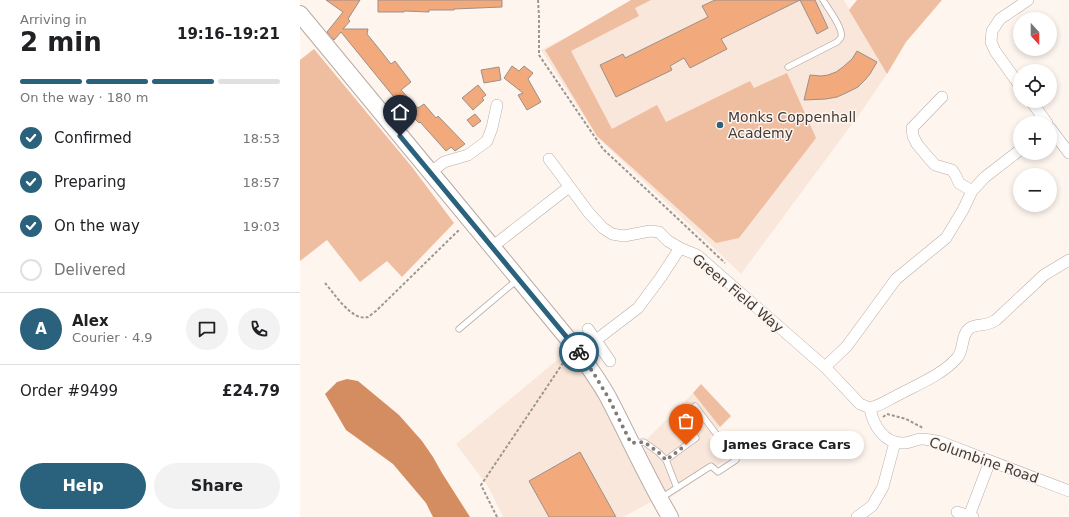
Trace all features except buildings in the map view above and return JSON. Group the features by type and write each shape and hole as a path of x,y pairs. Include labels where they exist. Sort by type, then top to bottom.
{"street":[{"path":"1013,76 995,51 991,42 992,31 1000,19 1028,0"},
{"path":"300,14 574,346 608,397 659,499 670,517"},
{"path":"942,97 912,128 913,136 917,144 935,164 952,170 959,183 972,191"},
{"path":"430,173 444,162 468,155 487,141 492,128 496,105"},
{"path":"1057,137 1069,153"},
{"path":"825,367 847,346 896,279 946,238 963,210 972,191 985,177 1013,155"},
{"name":"Green Field Way","path":"549,159 589,214 603,228 612,234 624,236 650,231 658,232 668,241 697,255 825,367 860,404 870,408"},
{"path":"492,247 569,187"},
{"path":"596,340 638,308 680,248"},
{"path":"859,516 872,506 883,487 894,442 884,437 872,418 870,408 880,406 894,397 937,375 957,358 962,351 965,333 971,327 990,324 996,320 1044,275 1069,260"},
{"path":"588,329 610,361"},
{"name":"Columbine Road","path":"894,442 905,443 922,439 938,441 1069,491"},
{"path":"958,512 971,516 990,461"}],"lane":[{"path":"788,67 837,42 841,37 839,27 823,0"},
{"path":"459,329 519,279"},
{"path":"659,499 711,466 718,472 736,460 695,406"},
{"path":"666,460 696,438 682,415"},
{"path":"631,443 644,442 658,452 666,460 677,488"}],"path":[{"path":"538,0 539,55 603,149 727,266"},
{"path":"326,283 351,313 367,317 376,311 470,220"},
{"path":"497,517 481,485 574,346"},
{"path":"874,422 887,414 906,419 926,430"}],"shaded area":[{"path":"631,0 651,0 635,8 639,16 571,51 612,129 657,105 666,122 750,81 754,88 787,73 816,138 739,238 716,243 597,136 545,50"},
{"name":"Monks Coppenhall Academy","path":"640,0 844,0 887,74 861,112 741,274 597,137 541,50"},
{"path":"857,0 942,0 906,42 887,74 849,10"},
{"path":"314,49 412,167 454,223 402,277 387,261 360,282 327,240 300,261 300,60"},
{"path":"568,351 594,387 653,501 623,517 503,517 489,488 456,444"},
{"path":"347,379 358,381 399,415 422,441 470,517 433,517 426,503 393,464 346,430 325,394 337,382"},
{"path":"701,384 731,416 720,427 693,393"},
{"path":"693,393 720,427 709,437 727,459 668,499 644,447 644,442"}],"way so far":[{"path":"579,352 608,397 631,443 644,442 666,460 686,445"}],"place":[{"name":"Monks Coppenhall Academy","path":"720,125"},
{"name":"James Grace Cars","path":"686,445"}],"route":[{"path":"400,136 579,352"}]}
